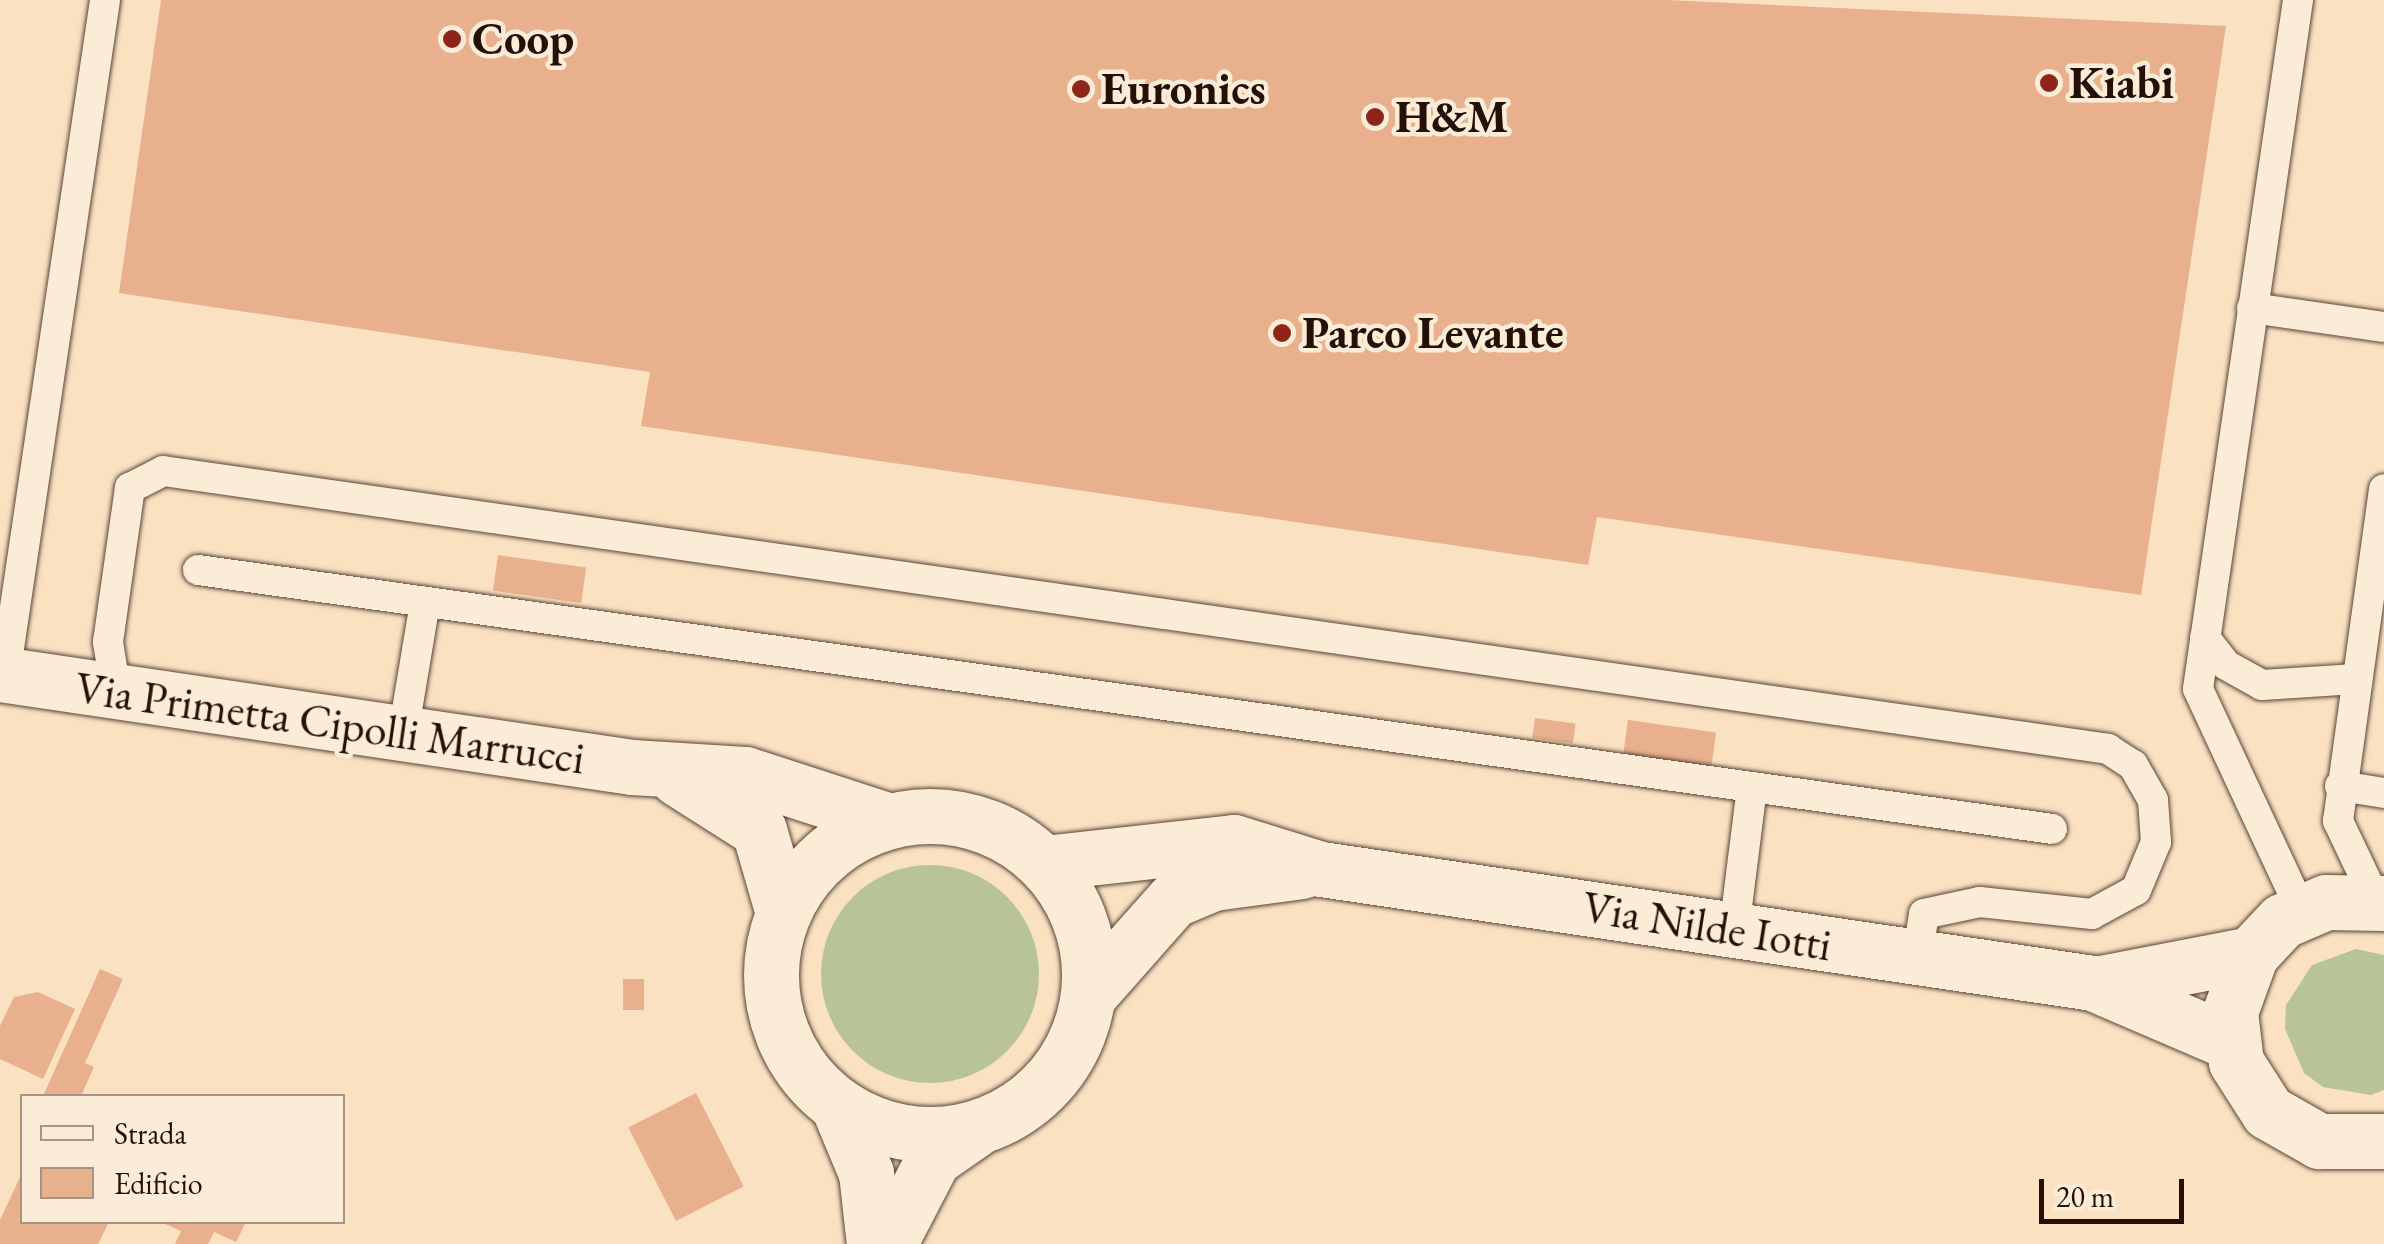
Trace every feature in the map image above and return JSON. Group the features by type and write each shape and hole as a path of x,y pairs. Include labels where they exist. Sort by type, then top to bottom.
{"street":[{"name":"Via Primetta Cipolli Marrucci","path":"3,674 661,770 744,774 890,820"},
{"name":"Via Primetta Cipolli Marrucci","path":"661,770 752,822 783,912"},
{"path":"890,1244 934,1159 1054,1076 1088,996 1080,920 1044,863 975,822 890,820 817,863 783,912 768,978 777,1020 806,1077 838,1106 909,1134 983,1125"},
{"name":"Via Nilde Iotti","path":"1044,863 1207,840 1321,869 2093,984 2232,1043"},
{"name":"Via Nilde Iotti","path":"1088,996 1151,918 1193,889 1321,869"},
{"path":"2380,902 2301,910 2250,954 2232,996 2232,1043 2255,1097 2284,1124 2338,1145 2384,1141"},
{"name":"Via Nilde Iotti","path":"2093,984 2250,954"},
{"path":"838,1106 866,1173 874,1244"}],"lane":[{"path":"3,674 105,0"},
{"path":"2298,0 2206,638 2203,713 2301,910"},
{"path":"2252,308 2384,327"},
{"path":"116,692 108,642 130,488 162,471 2108,749 2133,765 2152,800 2156,842 2136,890 2092,914 1980,902 1924,914 1917,958"},
{"path":"2380,902 2338,822 2384,489"},
{"path":"198,570 2052,829"},
{"path":"402,734 425,602"},
{"path":"2206,638 2226,665 2262,685 2356,679"},
{"path":"2340,786 2384,793"},
{"path":"1734,930 1752,787"}],"green space":[{"path":"930,865 972,873 1007,897 1031,932 1039,974 1031,1016 1007,1051 972,1075 930,1083 888,1075 853,1051 829,1016 821,974 829,932 853,897 888,873"},
{"path":"2356,949 2384,955 2384,1090 2371,1095 2323,1087 2304,1073 2285,1029 2286,1005 2312,965"}],"building":[{"name":"Parco Levante","path":"161,0 1667,0 2226,26 2141,595 1597,517 1588,565 641,426 650,372 119,293"},
{"path":"498,555 586,567 581,603 493,591"},
{"path":"1535,718 1576,724 1573,744 1532,738"},
{"path":"1628,720 1716,732 1711,767 1623,755"},
{"path":"100,969 123,979 85,1063 94,1067 82,1094 44,1094"},
{"path":"623,979 644,979 644,1010 623,1010"},
{"path":"38,992 75,1009 43,1079 0,1059 0,1026 14,997"},
{"path":"696,1093 744,1187 676,1221 628,1128"},
{"path":"20,1177 20,1224 108,1224 98,1244 0,1244 0,1220"},
{"path":"165,1224 245,1224 236,1242 214,1232 208,1244 175,1244 181,1231"}],"place":[{"name":"Coop","path":"452,39"},
{"name":"Kiabi","path":"2049,83"},
{"name":"Euronics","path":"1081,89"},
{"name":"H&M","path":"1375,117"},
{"name":"Parco Levante","path":"1282,333"}]}
